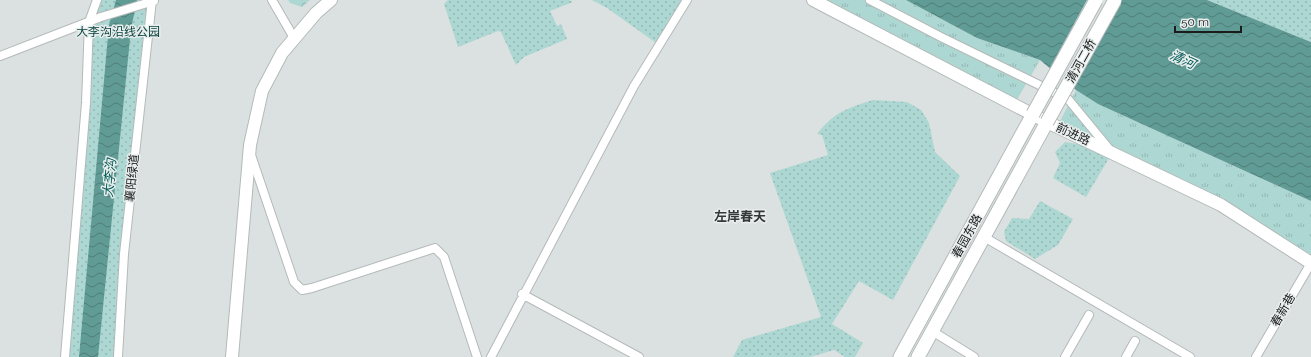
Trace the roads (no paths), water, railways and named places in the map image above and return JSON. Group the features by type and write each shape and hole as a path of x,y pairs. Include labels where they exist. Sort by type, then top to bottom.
{"main road":[{"name":"清河二桥","path":"1033,114 1096,0"},
{"name":"清河二桥","path":"1047,122 1115,0"},
{"name":"春园东路","path":"900,357 1033,114"},
{"name":"春园东路","path":"918,357 1047,122"}],"street":[{"path":"65,357 86,103 89,22 97,0"},
{"path":"272,0 294,38"},
{"path":"232,357 250,152 262,91 282,53 316,13 331,0"},
{"path":"491,357 522,294 634,86 687,0"},
{"path":"813,0 831,10"},
{"path":"816,0 831,10"},
{"path":"870,0 941,37 1068,99 1114,154"},
{"path":"0,56 89,22 153,1"},
{"name":"襄阳绿道","path":"118,357 124,254 153,1"},
{"name":"前进路","path":"831,10 1047,122 1221,205 1311,263"},
{"path":"250,152 294,282 302,290 435,248 444,257 478,357"},
{"path":"984,237 1190,357"},
{"name":"春新巷","path":"1256,357 1311,263"},
{"path":"522,294 639,357"},
{"path":"1066,357 1089,315"},
{"path":"932,331 974,357"},
{"path":"1126,357 1135,341"}],"water":[{"name":"大李沟","path":"116,0 137,0 131,29 98,357 79,357 109,25"},
{"name":"清河","path":"906,0 1207,0 1311,42 1311,201 1098,104 1076,90 1040,60 977,38"}],"district":[{"name":"左岸春天","path":"740,216"}],"park label":[{"name":"大李沟沿线公园","path":"118,32"}]}
